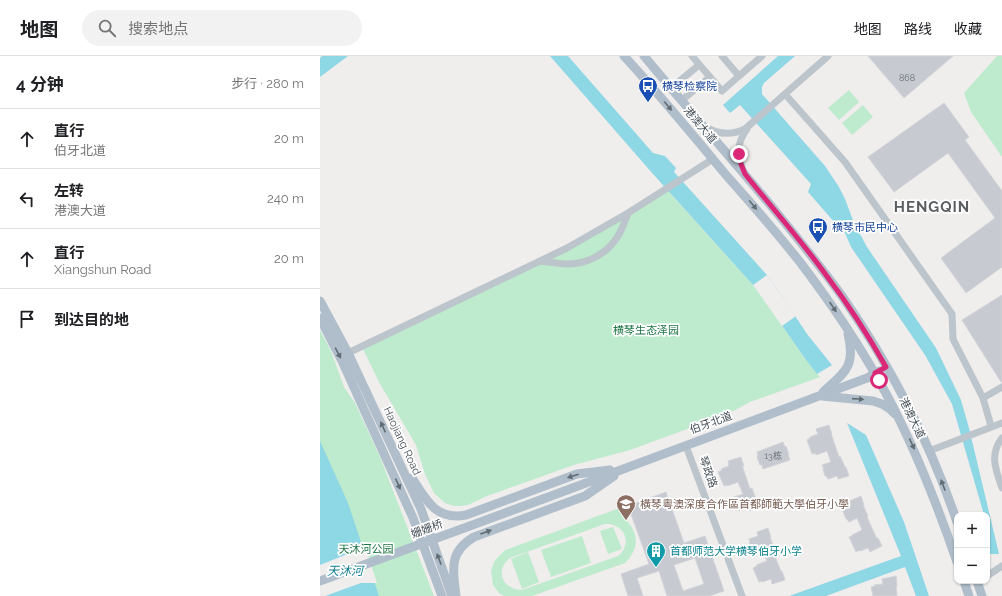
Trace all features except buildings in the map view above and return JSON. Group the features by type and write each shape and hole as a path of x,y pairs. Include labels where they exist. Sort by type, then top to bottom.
{"main road":[{"name":"港澳大道","path":"624,56 798,260 846,326 875,373 902,424 930,487 954,553"},
{"name":"港澳大道","path":"644,56 745,174 826,274 857,320 905,400 942,482 954,514"},
{"name":"Haojiang Road","path":"320,301 348,353 421,509 452,596"},
{"name":"Haojiang Road","path":"320,318 342,361 414,518 442,596"},
{"path":"819,396 842,375 850,361 851,345 846,326"},
{"name":"伯牙北道","path":"543,499 866,378 886,367"},
{"path":"819,396 873,401 882,404 890,409 902,424"},
{"path":"392,447 431,506 444,515 455,517 466,515 577,474 625,468"},
{"path":"456,596 453,567 456,556 465,543 474,537 585,496 625,468"},
{"name":"姗姗桥","path":"320,581 543,499"},
{"path":"965,584 969,596"},
{"path":"979,584 982,596"}],"street":[{"path":"692,56 722,91 762,56"},
{"path":"722,56 739,76"},
{"path":"745,174 739,159 739,148 743,134 777,101 828,56"},
{"path":"671,88 699,65"},
{"path":"682,100 710,77"},
{"path":"785,94 845,162 952,314 953,339 983,398 991,426"},
{"path":"702,124 711,130 726,134 745,129 750,126"},
{"path":"348,353 540,261 588,236 628,213 713,159"},
{"path":"540,261 570,264 585,262 592,259 606,250 616,239 628,213"},
{"path":"983,398 1002,387"},
{"path":"929,452 1002,422"},
{"path":"1002,438 994,455 996,469 1002,488"},
{"name":"琴政路","path":"686,446 742,596"},
{"path":"990,574 1002,566"}],"green space":[{"path":"997,56 1002,56 1002,157 971,112 964,93"},
{"path":"849,90 859,102 839,120 828,108"},
{"path":"863,105 873,117 852,135 842,123"},
{"name":"横琴生态泽园","path":"668,191 753,285 806,360 820,377 750,402 728,414 630,450 574,465 487,496 468,505 454,506 445,503 434,493 425,474 416,445 380,384 363,349 568,250"},
{"name":"天沐河公园","path":"320,330 331,351 344,387 355,403 380,457 434,596 320,596"},
{"path":"625,506 628,516 624,518 633,529 636,540 633,552 625,563 532,596 504,596 499,593 493,585 491,571 494,562 505,550","holes":["605,524 618,527 622,531 626,540 623,551 618,556 522,590 510,587 503,578 502,568 510,558"]},
{"path":"613,527 622,549 608,554 600,531"},
{"path":"582,536 591,563 551,577 541,550"},
{"path":"528,552 539,582 522,589 511,559"}],"water":[{"path":"322,56 348,56 320,77 320,58"},
{"path":"550,56 568,56 653,153 665,156 676,168 674,172 767,275 807,334 832,365 817,374 753,285"},
{"path":"778,56 795,56 764,83 762,87 762,94 825,166 839,187 854,223 867,247 936,348 961,400 989,512 983,512 952,404 925,355 851,247 845,233 808,192 811,184 740,105 730,113 723,105"},
{"path":"847,423 866,435 904,522 929,596 916,596 905,567 826,596 789,596 901,556"},
{"name":"天沐河","path":"320,441 348,503 379,596 320,596"},
{"path":"990,516 999,554 990,554"}],"pier":[{"path":"767,275 796,316 782,326 753,285"},
{"path":"364,543 377,583 361,583 325,596 320,596 320,565 350,553 360,544"}],"place":[{"name":"横琴检察院","path":"648,103"},
{"name":"横琴市民中心","path":"818,244"},
{"name":"橫琴粵澳深度合作區首都師範大學伯牙小學","path":"626,521"},
{"name":"首都师范大学横琴伯牙小学","path":"656,568"}],"district":[{"name":"HENGQIN","path":"932,207"}],"route":[{"path":"739,154 739,159 745,174 826,274 872,343 886,367 875,373 879,380"}]}
